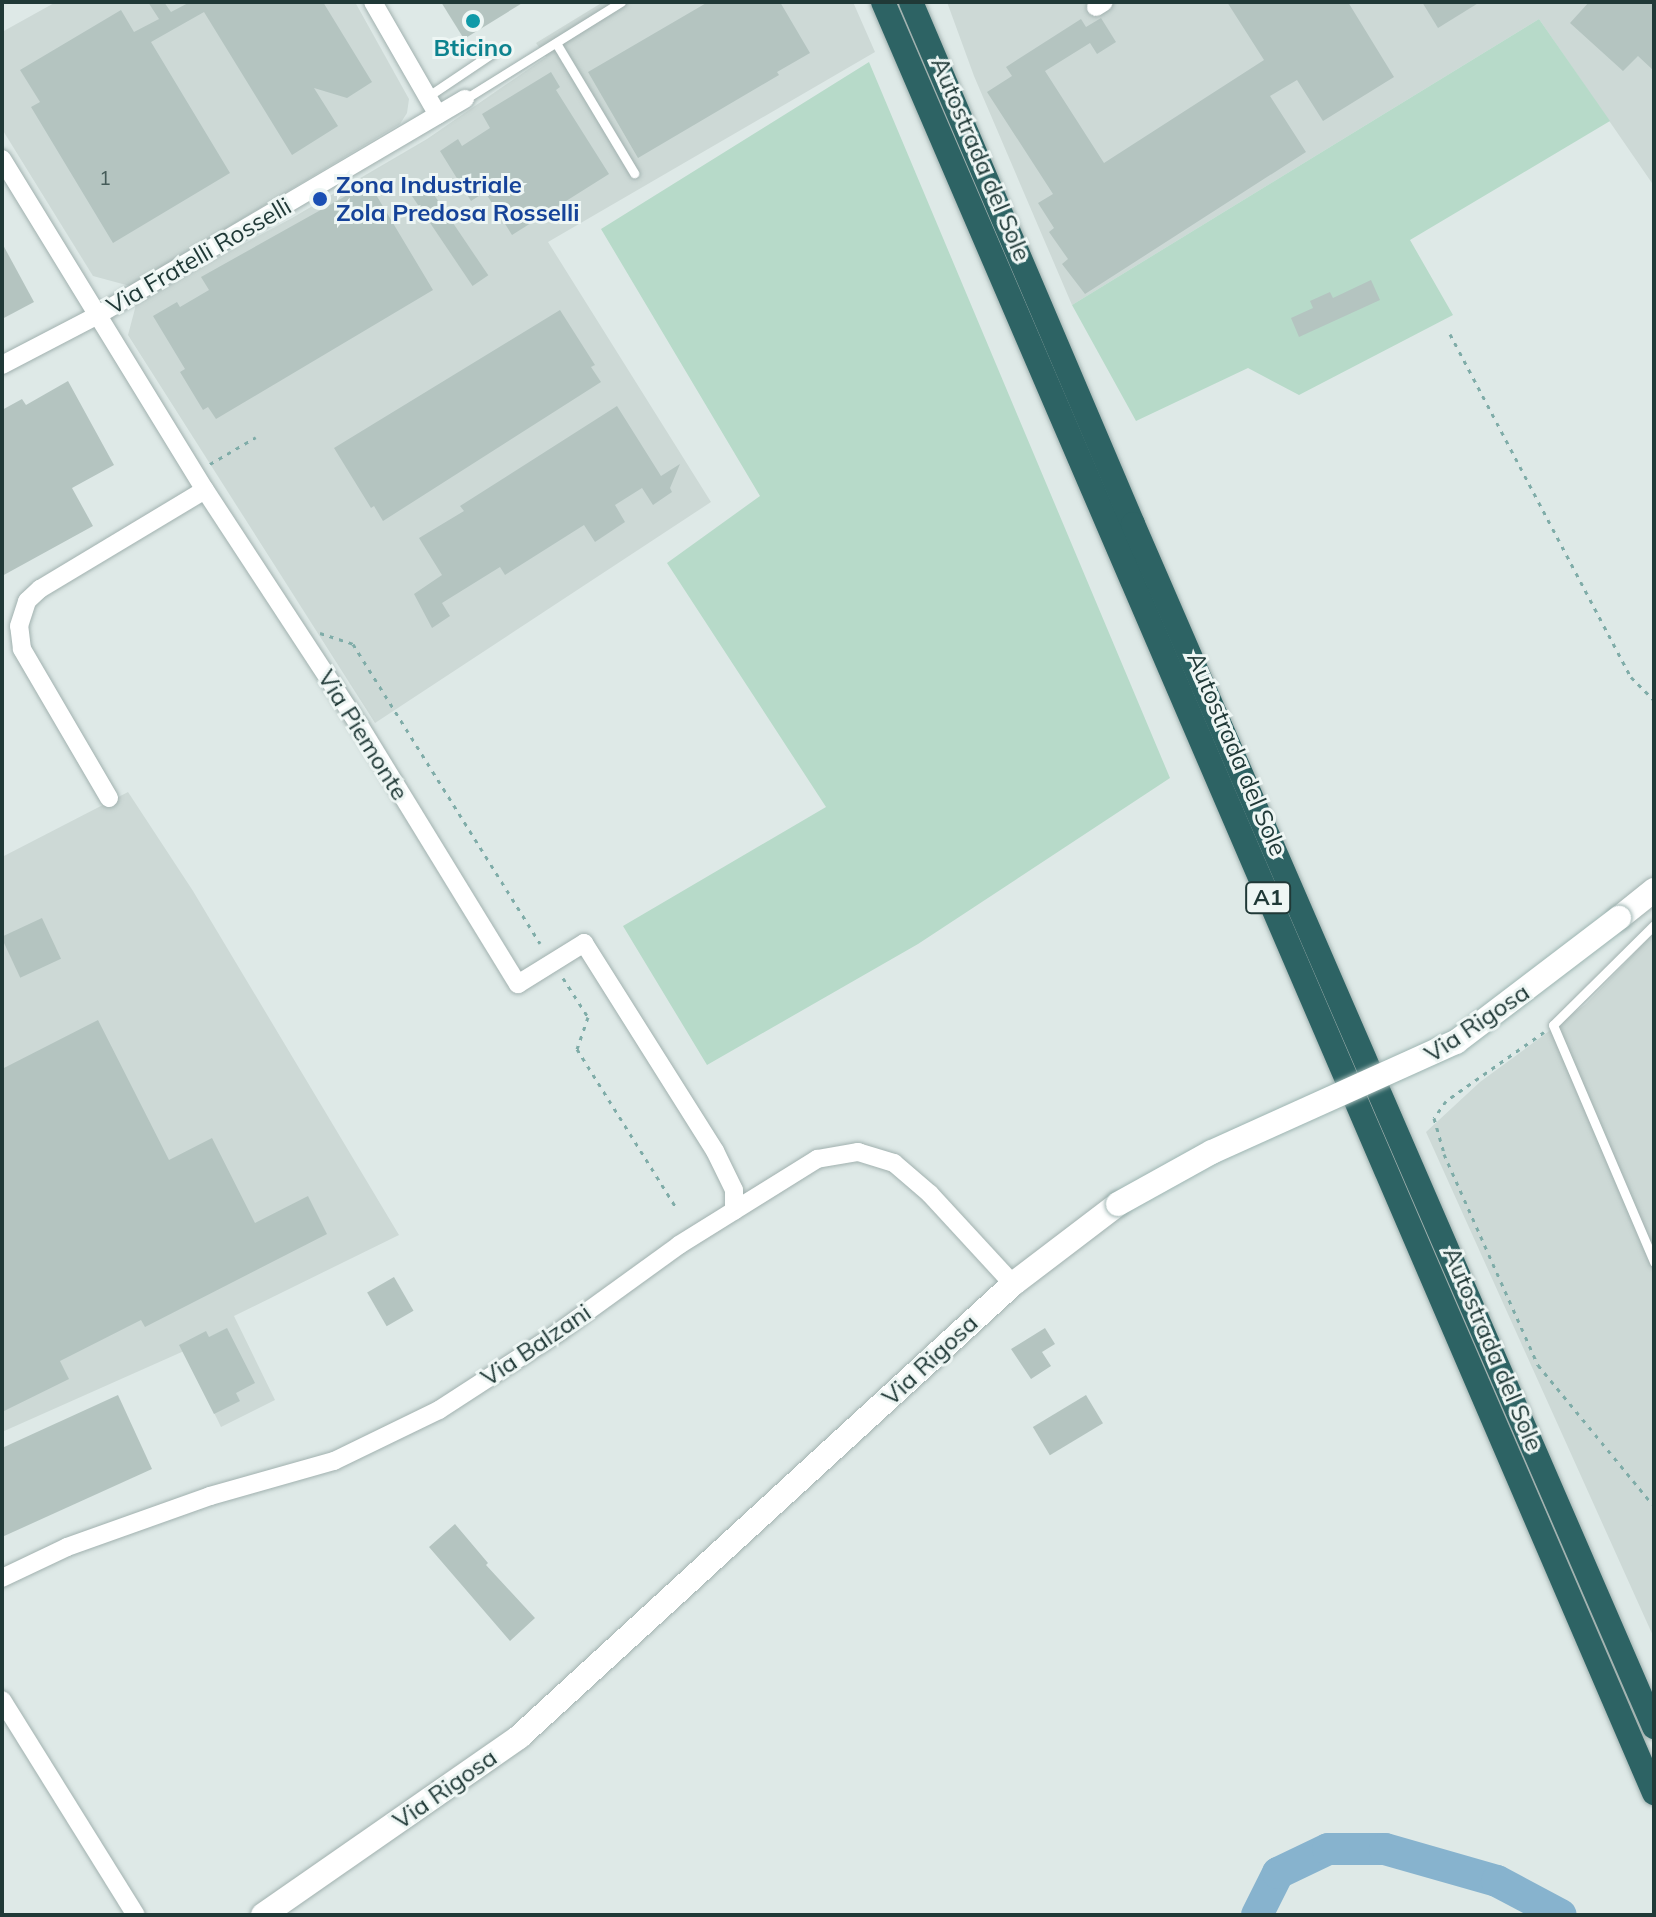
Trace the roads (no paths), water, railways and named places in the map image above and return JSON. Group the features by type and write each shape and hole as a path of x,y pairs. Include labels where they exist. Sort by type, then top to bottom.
{"highway":[{"name":"Autostrada del Sole","path":"883,2 1654,1793"},
{"name":"Autostrada del Sole","path":"911,2 1126,510 1654,1727"}],"main road":[{"name":"Via Rigosa","path":"263,1915 423,1806 540,1719 1013,1284 1118,1204 1212,1152 1456,1042 1654,890"}],"street":[{"path":"373,2 438,115"},
{"name":"Via Fratelli Rosselli","path":"2,365 98,315 465,99"},
{"name":"Via Piemonte","path":"2,159 205,490 359,725 518,984 584,943 715,1151 734,1190 734,1211"},
{"path":"109,798 22,649 19,626 27,601 40,589 205,490"},
{"name":"Via Balzani","path":"2,1578 67,1547 196,1501 334,1461 439,1410 734,1211 817,1159 858,1152 894,1163 913,1178 1013,1284"},
{"path":"2,1700 136,1915"}],"lane":[{"path":"465,99 621,2"},
{"path":"556,43 634,173"},
{"path":"427,97 491,54"},
{"path":"1654,925 1553,1025 1654,1261"}],"waterway":[{"path":"1257,1915 1278,1873 1328,1849 1385,1849 1497,1881 1561,1915"}],"place":[{"name":"Bticino","path":"473,21"},
{"name":"Zona Industriale Zola Predosa Rosselli","path":"320,199"}]}
